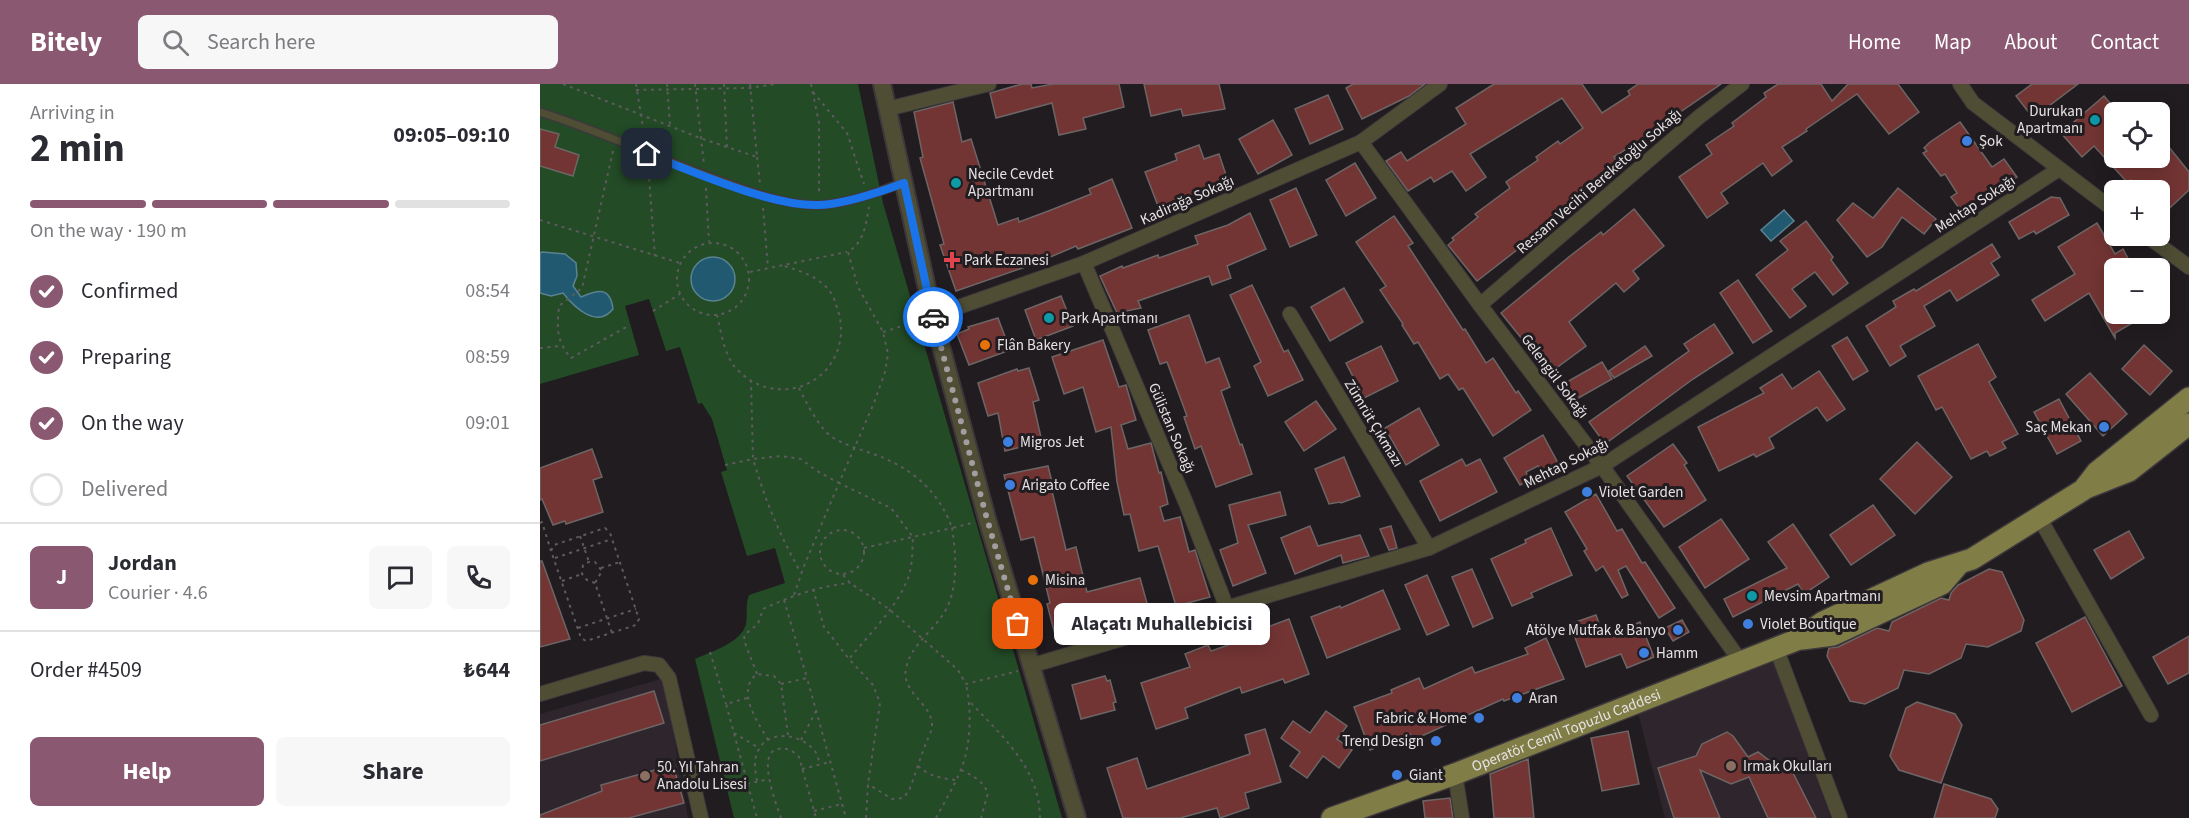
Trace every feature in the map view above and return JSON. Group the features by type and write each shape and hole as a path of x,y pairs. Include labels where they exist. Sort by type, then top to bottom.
{"main road":[{"name":"Operatör Cemil Topuzlu Caddesi","path":"2083,490 2097,471 2189,398"},
{"name":"Operatör Cemil Topuzlu Caddesi","path":"1332,818 1455,774 1799,639 1833,635 1942,584 1959,564 1972,559 2083,490 2129,471 2189,424"}],"street":[{"path":"882,84 933,316 987,519 1077,818"},
{"path":"887,109 989,84"},
{"name":"Kadirağa Sokağı","path":"933,316 1084,263 1361,142 1440,84"},
{"name":"Ressam Vecihi Bereketoğlu Sokağı","path":"1480,305 1699,117 1742,84"},
{"path":"1960,84 1973,103 2104,203"},
{"name":"Gelengül Sokağı","path":"1361,142 1480,305 1602,466 1741,662"},
{"name":"Mehtap Sokağı","path":"1030,666 1429,548 1602,466 2060,169"},
{"path":"2161,246 2189,267"},
{"name":"Gülistan Sokağı","path":"1084,263 1186,503 1227,608"},
{"name":"Zümrüt Çıkmazı","path":"1290,314 1429,548"},
{"path":"2039,517 2151,715"},
{"path":"1776,648 1840,818"},
{"path":"540,694 644,663 659,665 669,678 701,818"},
{"path":"1455,774 1462,818"}],"lane":[{"path":"540,112 573,122 647,154 761,195 789,202 819,205 868,196 904,183"}],"path":[{"path":"563,84 640,116 756,157"},
{"path":"636,84 647,154 655,256"},
{"path":"667,84 670,125"},
{"path":"636,90 777,84"},
{"path":"811,84 819,123 819,205"},
{"path":"724,86 727,148"},
{"path":"750,86 768,268"},
{"path":"750,272 848,252 858,245 866,223 870,204 847,134 813,92"},
{"path":"616,140 582,288 559,306 557,327 561,346 571,358 630,325"},
{"path":"540,220 680,263"},
{"path":"709,242 730,246 739,252 750,272 747,292 742,301 726,313 701,314 691,308 680,294 677,275 680,263 687,253 697,246 709,242"},
{"path":"794,595 801,573 885,372 888,354 883,332 858,287 848,252"},
{"path":"717,315 732,364 751,381 761,387 782,391 799,388 819,377 833,361 841,341 842,319 831,293 815,278 784,266"},
{"path":"653,311 680,294"},
{"path":"883,332 933,316"},
{"path":"540,348 561,346"},
{"path":"751,381 753,459 771,515 785,546 801,573"},
{"path":"799,388 804,400 830,436 905,468 924,481 948,515 952,528 957,560 954,582 945,612 910,656 905,672 907,683 915,698 927,710 932,725 909,791 903,798 898,800 884,795 868,784"},
{"path":"725,465 782,456 801,459 839,483 891,508 913,537 911,566 906,583 889,609 849,659"},
{"path":"864,548 987,519"},
{"path":"540,523 542,522 551,551 581,638 586,641 636,625 639,619 610,532 604,528 554,545 551,551"},
{"path":"849,531 862,541 864,548 862,563 850,573 843,575 834,573 822,563 820,556 822,543 833,532 849,531"},
{"path":"580,536 589,562"},
{"path":"554,559 612,539"},
{"path":"816,539 822,543"},
{"path":"589,562 595,562 603,572 595,583 587,580 582,574 583,565 589,562"},
{"path":"601,568 620,562"},
{"path":"562,581 582,574"},
{"path":"843,575 850,583 889,609 958,670 966,684 971,703 967,742 961,770 936,818"},
{"path":"595,583 612,633"},
{"path":"757,674 745,643 744,634 758,624 763,609 813,589 850,583"},
{"path":"813,589 824,627 873,685 880,703 868,784 866,818"},
{"path":"784,599 846,818"},
{"path":"578,628 636,609"},
{"path":"711,652 756,818"},
{"path":"966,684 1030,666"},
{"path":"768,740 747,698 748,687 752,678 757,674 774,676 782,684 788,735"},
{"path":"782,684 807,678"},
{"path":"726,704 747,698"},
{"path":"971,703 1013,747 1026,767 1040,802 1040,818"},
{"path":"801,740 816,711"},
{"path":"734,733 759,748"},
{"path":"757,781 755,768 759,748 768,740 788,735 801,740 813,748 820,764"},
{"path":"781,818 769,778 768,756 773,750 782,748 793,751 799,758 816,818"},
{"path":"802,769 830,762"},
{"path":"918,766 927,774 956,780"},
{"path":"961,770 983,783 988,793 981,818"},
{"path":"747,784 769,778"},
{"path":"814,811 842,804"}],"shaded area":[{"name":"Irmak Okulları","path":"1773,661 1831,818 1665,818 1638,713"},
{"path":"664,678 688,818 540,818 540,714"}],"green space":[{"path":"540,84 858,84 883,203 1062,818 734,818 695,659 725,646 743,631 746,624 749,595 785,583 775,548 747,556 721,472 727,470 712,419 702,403 698,404 680,347 666,351 649,299 625,306 639,355 540,384"}],"water":[{"path":"1784,210 1794,221 1771,241 1761,230"},
{"path":"540,253 565,254 576,263 577,276 573,286 581,297 598,292 606,293 613,309 607,315 593,317 580,310 563,293 551,296 540,293"},
{"path":"713,257 728,264 735,279 728,294 713,301 698,294 691,279 698,264"}],"building":[{"path":"1022,84 1031,84 1032,88 1053,84 1119,84 1124,107 1083,118 1086,129 1059,135 1052,103 996,118 990,93"},
{"path":"1144,84 1219,84 1225,109 1183,116 1181,109 1151,116"},
{"path":"1353,84 1425,84 1409,96 1362,119 1346,88"},
{"path":"1494,84 1582,84 1602,113 1630,95 1628,91 1638,84 1721,84 1679,113 1681,115 1657,132 1655,130 1614,157 1619,164 1588,185 1590,188 1558,210 1560,214 1477,281 1448,245 1454,240 1452,238 1478,217 1475,214 1510,188 1506,182 1538,160 1536,157 1558,141 1560,144 1583,128 1562,98 1470,154 1486,177 1466,191 1452,171 1434,182 1431,177 1408,191 1386,161 1401,152 1407,161 1466,124 1456,108"},
{"path":"1778,84 1821,84 1832,101 1848,84 1898,84 1919,112 1889,134 1857,94 1782,147 1792,161 1772,176 1763,163 1721,193 1728,203 1707,218 1679,177 1712,154 1706,145 1734,126 1732,123 1766,97 1764,93"},
{"path":"2032,84 2078,84 2033,118 2016,96"},
{"path":"1328,95 1343,129 1310,144 1295,109"},
{"path":"2104,96 2109,102 2104,102 2104,157 2094,146 2082,157 2061,133"},
{"path":"953,102 962,142 971,139 998,225 1018,218 1019,222 1091,194 1089,189 1112,179 1132,228 1078,249 1076,246 1034,264 956,291 940,245 944,244 920,158 923,157 914,112"},
{"path":"1273,120 1292,155 1258,174 1239,139"},
{"path":"1960,122 1992,167 2004,159 2017,177 1964,215 1951,197 1957,193 1945,174 1941,176 1923,153 1927,151 1924,148 1930,142"},
{"path":"540,129 559,134 555,147 579,155 573,176 540,166"},
{"path":"1199,145 1204,159 1219,154 1228,181 1214,186 1217,193 1160,211 1145,172 1177,160 1175,154"},
{"path":"2170,148 2189,172 2189,190 2170,208 2170,180 2125,180 2114,168 2170,168"},
{"path":"1355,163 1376,198 1346,216 1326,180"},
{"path":"1296,188 1317,235 1290,247 1270,200"},
{"path":"1898,188 1936,219 1924,234 1902,217 1882,247 1867,257 1837,220 1853,203 1873,218"},
{"path":"2051,197 2060,198 2069,215 2036,234 2034,231 2019,239 2009,222"},
{"path":"1634,209 1664,246 1633,271 1639,279 1624,292 1616,283 1569,322 1586,346 1555,369 1529,333 1522,339 1501,313 1570,256 1601,232 1603,235"},
{"path":"1250,213 1266,249 1227,266 1231,278 1212,285 1209,276 1138,301 1141,308 1117,313 1100,276 1122,266 1123,268 1158,255 1159,258 1198,244 1195,236 1228,225"},
{"path":"1394,216 1413,243 1408,246 1486,363 1493,358 1516,393 1518,391 1531,410 1493,436 1463,388 1459,390 1448,374 1440,379 1418,342 1414,344 1380,290 1386,286 1356,242"},
{"path":"1806,221 1833,257 1831,260 1848,283 1833,295 1815,272 1792,289 1806,306 1790,318 1756,275 1788,250 1780,241"},
{"path":"2097,223 2104,235 2104,246 2110,246 2115,254 2123,249 2128,258 2104,258 2104,319 2089,293 2045,321 2032,300 2075,274 2058,247"},
{"path":"1992,244 2000,257 1991,263 1999,275 1957,301 1950,290 1924,306 1935,326 1900,346 1906,356 1890,366 1866,326 1896,307 1893,301 1914,289 1916,291"},
{"path":"1738,280 1772,331 1753,343 1720,293"},
{"path":"1252,285 1284,352 1288,350 1303,380 1268,396 1254,366 1261,362 1230,295"},
{"path":"1344,288 1363,322 1330,341 1311,307"},
{"name":"Park Apartmanı","path":"1061,296 1073,326 1036,340 1025,310"},
{"path":"1189,315 1206,363 1219,358 1230,387 1221,391 1252,474 1216,487 1201,446 1195,449 1184,417 1187,416 1167,362 1160,364 1148,330"},
{"name":"Flân Bakery","path":"998,318 1010,350 969,365 957,334 969,329 968,327"},
{"path":"1714,324 1733,353 1693,379 1605,444 1589,422 1689,351 1684,344"},
{"path":"2107,324 2131,324 2115,333 2115,338"},
{"path":"1847,337 1868,371 1853,380 1832,346"},
{"path":"1103,340 1119,387 1126,385 1136,420 1121,425 1128,449 1151,443 1159,473 1161,472 1168,504 1160,507 1164,521 1180,517 1189,552 1195,550 1210,597 1176,606 1158,546 1139,551 1130,514 1124,515 1117,482 1111,427 1096,432 1083,387 1064,394 1052,357"},
{"path":"1978,344 1996,377 1989,382 2018,434 2002,442 2006,448 1990,456 1987,451 1971,459 1942,407 1936,410 1918,376"},
{"path":"2144,345 2172,371 2150,395 2122,369"},
{"path":"1381,346 1398,381 1364,398 1346,363"},
{"path":"1645,346 1652,356 1614,378 1609,371"},
{"path":"1602,362 1612,379 1575,400 1565,383"},
{"path":"1029,368 1039,400 1033,402 1042,442 1005,451 998,413 988,416 978,383 1017,369 1018,371"},
{"path":"1819,371 1845,409 1827,421 1817,407 1769,438 1774,448 1756,457 1754,454 1719,471 1698,427 1764,393 1760,388 1782,374 1792,389"},
{"path":"2090,373 2127,414 2103,436 2066,394"},
{"path":"2059,399 2081,441 2057,454 2034,412"},
{"path":"1316,401 1336,429 1304,451 1285,422"},
{"path":"1419,408 1439,445 1406,465 1385,428"},
{"path":"1543,435 1558,463 1542,472 1538,466 1526,472 1530,480 1520,485 1504,458"},
{"path":"1917,442 1952,477 1915,514 1880,479"},
{"path":"1673,444 1687,463 1684,465 1706,500 1664,527 1627,476"},
{"path":"592,449 602,477 593,480 603,512 566,524 565,521 553,525 542,499 540,500 540,468"},
{"path":"1344,457 1360,496 1341,503 1329,504 1315,469"},
{"path":"1462,459 1466,466 1480,459 1497,492 1440,521 1420,481"},
{"path":"1048,466 1066,550 1076,547 1087,592 1140,578 1150,614 1057,642 1034,537 1021,540 1004,475"},
{"path":"1280,492 1286,515 1248,525 1266,573 1233,586 1220,550 1238,543 1229,505"},
{"path":"1596,494 1617,531 1622,529 1642,563 1645,562 1675,608 1659,618 1626,566 1618,570 1628,595 1622,598 1603,566 1596,571 1584,551 1587,549 1565,512"},
{"path":"1873,505 1895,535 1851,565 1830,535"},
{"path":"1721,519 1749,559 1705,588 1679,547"},
{"path":"1793,524 1829,577 1804,594 1798,584 1733,617 1724,599 1787,568 1768,542"},
{"path":"1310,526 1318,546 1360,535 1369,556 1343,563 1341,555 1295,574 1281,538"},
{"path":"1391,526 1397,548 1389,550 1380,529"},
{"path":"1551,528 1572,575 1531,593 1533,597 1512,606 1491,559 1526,543 1525,540"},
{"path":"2129,531 2144,558 2111,579 2094,550"},
{"path":"540,561 542,561 570,639 540,647"},
{"path":"1472,569 1493,618 1473,627 1452,577"},
{"path":"1989,569 2002,572 2024,620 2021,631 1988,647 1966,644 1961,658 1929,674 1904,670 1898,688 1865,704 1850,701 1827,656 1829,648 1838,647 1877,628 1889,631 1892,622 1941,598 1949,600 1951,593 1958,585"},
{"path":"1427,575 1449,625 1427,635 1405,585"},
{"path":"1383,590 1400,629 1327,658 1311,617 1340,606 1341,608"},
{"path":"1596,615 1604,637 1640,622 1654,657 1627,668 1621,654 1586,667 1570,624"},
{"path":"2085,617 2122,686 2072,712 2036,643"},
{"path":"1289,619 1309,674 1285,683 1283,679 1242,693 1240,687 1185,708 1188,718 1156,729 1141,683 1190,667 1185,654 1208,645 1211,651 1266,632 1265,628"},
{"path":"1682,620 1689,632 1673,641 1665,628"},
{"path":"2189,636 2189,673 2168,684 2153,657"},
{"path":"1546,638 1564,679 1504,701 1503,699 1413,740 1410,734 1370,750 1354,707 1392,693 1391,690 1419,678 1424,689 1472,667 1475,673 1528,654 1525,648"},
{"path":"1105,676 1107,681 1110,680 1116,702 1113,703 1115,710 1081,719 1072,685"},
{"path":"654,691 664,723 540,761 540,725"},
{"path":"1917,702 1955,714 1962,725 1941,783 1899,770 1890,756 1906,708"},
{"path":"1326,711 1347,726 1337,739 1352,750 1339,768 1323,756 1307,778 1290,766 1300,752 1281,738 1293,721 1310,733"},
{"path":"1265,729 1281,782 1245,793 1249,808 1220,818 1217,808 1180,818 1123,818 1107,768 1137,758 1147,789 1250,754 1245,735"},
{"path":"1628,731 1639,784 1602,791 1591,738"},
{"path":"1727,732 1733,736 1748,757 1758,752 1782,770 1792,771 1816,818 1768,818 1749,777 1731,784 1700,770 1720,818 1674,818 1658,768 1696,756 1702,744"},
{"path":"1528,759 1534,818 1494,818 1490,774"},
{"name":"50. Yıl Tahran Anadolu Lisesi","path":"673,765 684,803 629,818 540,818 540,815 602,791 601,785"},
{"path":"1944,784 1991,799 1998,809 1995,818 1934,818"},
{"path":"1450,798 1453,818 1425,818 1423,801"}],"way so far":[{"path":"933,317 987,519 1018,624"}],"place":[{"name":"Durukan Apartmanı","path":"2095,120"},
{"name":"Şok","path":"1967,141"},
{"name":"Necile Cevdet Apartmanı","path":"956,183"},
{"name":"Park Eczanesi","path":"952,260"},
{"name":"Park Apartmanı","path":"1049,318"},
{"name":"Flân Bakery","path":"985,345"},
{"name":"Saç Mekan","path":"2104,427"},
{"name":"Migros Jet","path":"1008,442"},
{"name":"Arigato Coffee","path":"1010,485"},
{"name":"Violet Garden","path":"1587,492"},
{"name":"Misina","path":"1033,580"},
{"name":"Mevsim Apartmanı","path":"1752,596"},
{"name":"Alaçatı Muhallebicisi","path":"1018,624"},
{"name":"Violet Boutique","path":"1748,624"},
{"name":"Atölye Mutfak & Banyo","path":"1678,630"},
{"name":"Hamm","path":"1644,653"},
{"name":"Aran","path":"1517,698"},
{"name":"Fabric & Home","path":"1479,718"},
{"name":"Trend Design","path":"1436,741"},
{"name":"Irmak Okulları","path":"1731,766"},
{"name":"Giant","path":"1397,775"},
{"name":"50. Yıl Tahran Anadolu Lisesi","path":"645,776"}],"route":[{"path":"647,154 761,195 789,202 819,205 868,196 904,183 933,317"}]}
